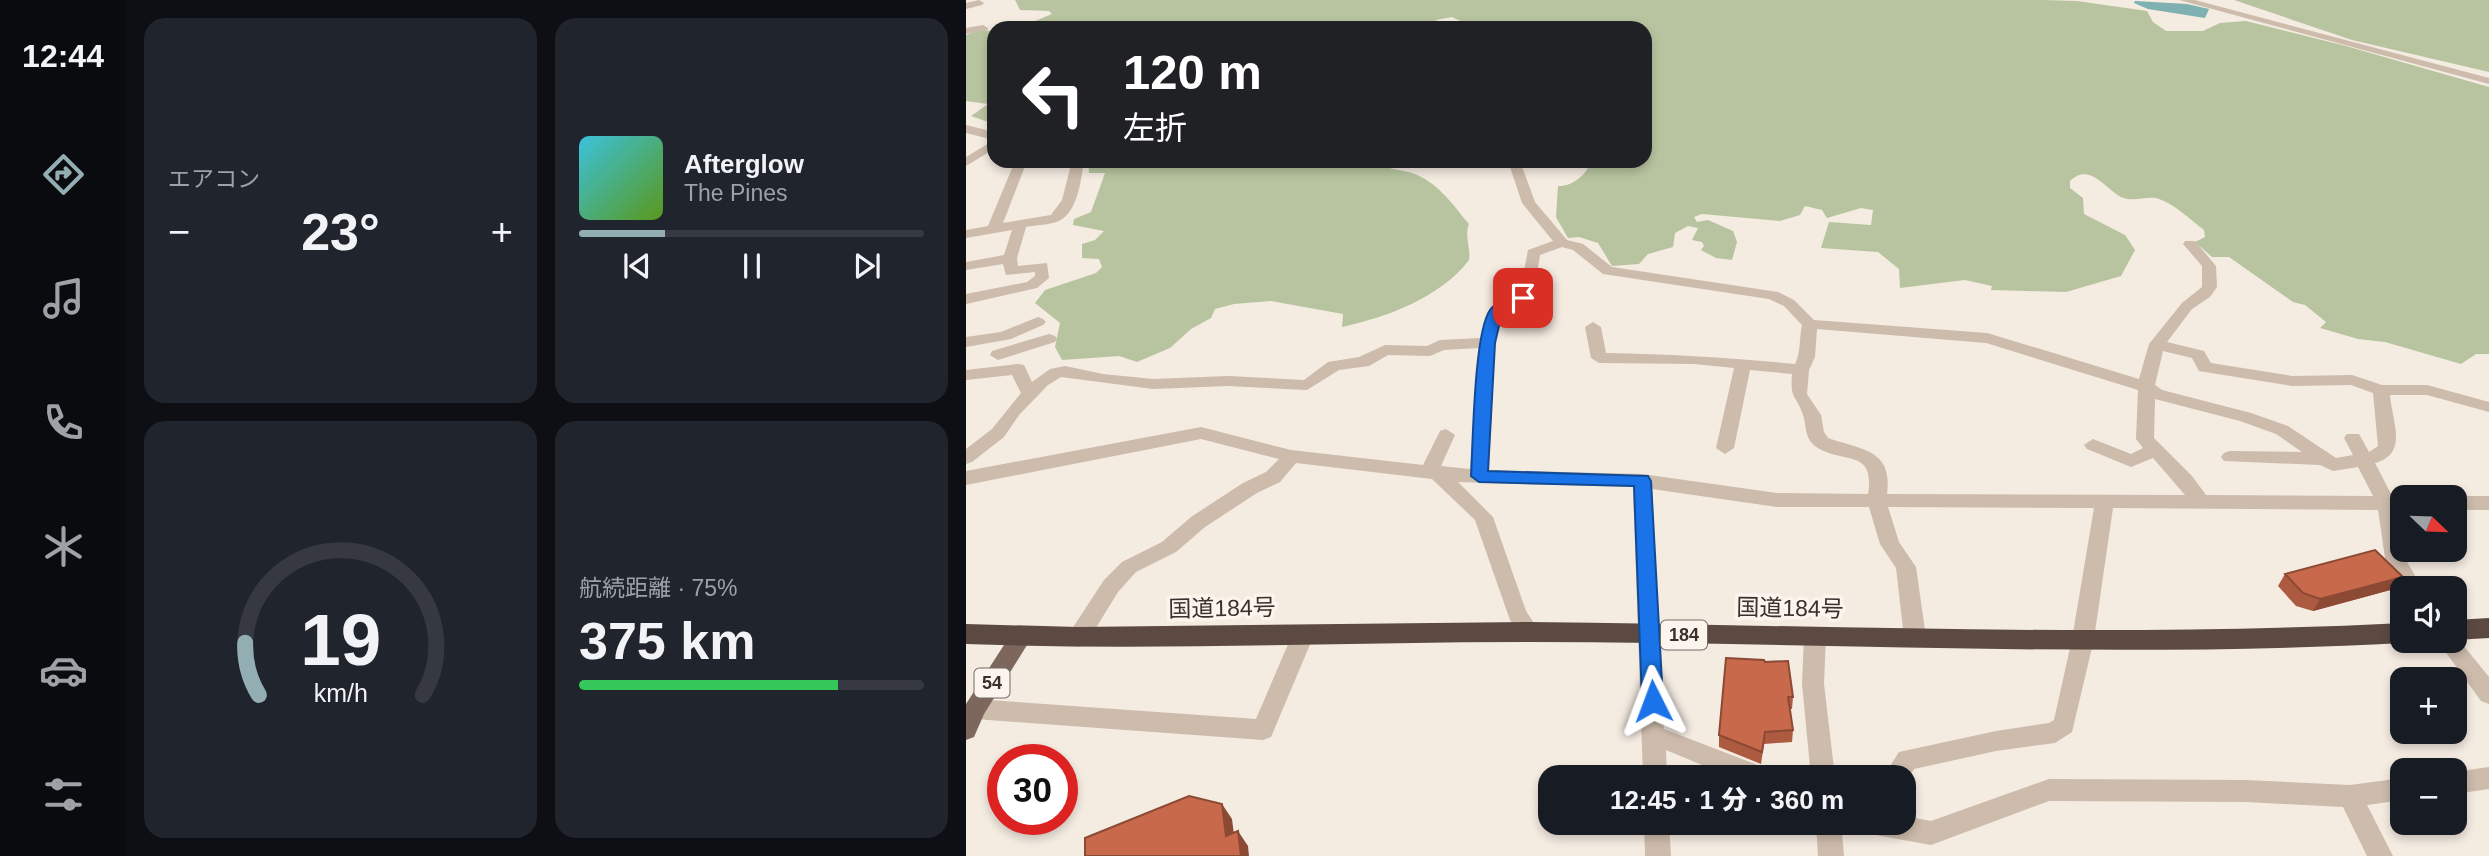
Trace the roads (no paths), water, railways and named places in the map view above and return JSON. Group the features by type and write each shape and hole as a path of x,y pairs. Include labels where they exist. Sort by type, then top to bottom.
{"highway":[{"path":"2467,629 2489,628"},
{"name":"国道184号","path":"966,634 1078,638 1529,632 2083,639 2308,638 2390,634"}],"main road":[{"name":"54","path":"971,720 1021,637"}],"street":[{"path":"2184,0 2489,81"},
{"path":"966,6 979,3"},
{"path":"966,31 983,28"},
{"path":"966,129 987,134"},
{"path":"966,162 987,148"},
{"path":"992,229 1018,168"},
{"path":"966,234 1055,218 1064,212 1076,168"},
{"path":"1516,168 1530,203 1560,239 1560,243"},
{"path":"966,299 1032,285 1042,278 1042,266 1011,272 1010,258 1020,225"},
{"path":"1479,476 1487,343 1495,312 1523,298 1527,293 1533,253 1560,243 1578,247 1608,271 1773,295 1789,303 1810,324 1987,338 2146,386 2156,394 2245,417 2283,430 2333,465 2380,456 2387,451 2389,443 2381,412 2381,390"},
{"path":"2190,244 2203,255 2212,273 2211,280 2204,294 2186,307 2157,344 2146,386 2145,439 2185,481 2201,503"},
{"path":"966,266 1010,258"},
{"path":"998,355 1051,341 1028,305"},
{"path":"966,342 1005,335 1038,322"},
{"path":"1810,324 1806,343 1807,357 1801,370 1799,394 1812,415 1815,434 1822,442 1866,458 1877,466 1880,476 1876,501 1890,544 1906,567 1915,637"},
{"path":"1593,327 1599,358 1744,362 1801,370"},
{"path":"966,458 998,433 1042,381 1065,371 1103,379 1153,384 1228,381 1307,384 1334,366 1363,362 1385,350 1430,351 1440,345 1487,343"},
{"path":"2157,344 2198,355 2205,367 2242,375 2292,381 2353,380 2381,390 2427,390 2488,407"},
{"path":"1725,448 1744,362"},
{"path":"966,375 1018,369 1031,393"},
{"path":"966,478 1201,433 1220,435 1269,452 1291,456 1479,476 1642,481 1777,500 2390,503"},
{"path":"1446,435 1431,467 1483,517 1517,614 1529,632"},
{"path":"2353,438 2390,497"},
{"path":"2093,445 2131,461 2155,450"},
{"path":"1078,638 1111,586 1129,567 1169,547 1198,522 1250,488 1273,477 1281,471 1291,456"},
{"path":"2230,457 2323,459"},
{"path":"1642,481 1655,765"},
{"path":"1904,765 1908,760 1996,741 2054,733 2064,725 2083,639 2105,502"},
{"path":"2468,503 2489,503"},
{"path":"971,720 1263,730 1303,635"},
{"path":"1815,636 1813,684 1822,765"},
{"path":"2457,653 2489,694"},
{"path":"1654,735 1729,765"},
{"path":"2467,781 2489,778"},
{"path":"1916,830 1931,833 2049,790 2246,791 2354,807 2390,794"},
{"path":"2354,807 2380,856"},
{"path":"1657,835 1658,856"},
{"path":"1828,835 1829,855"}],"water":[{"path":"2134,3 2187,4 2209,9 2205,18 2148,9"}]}
